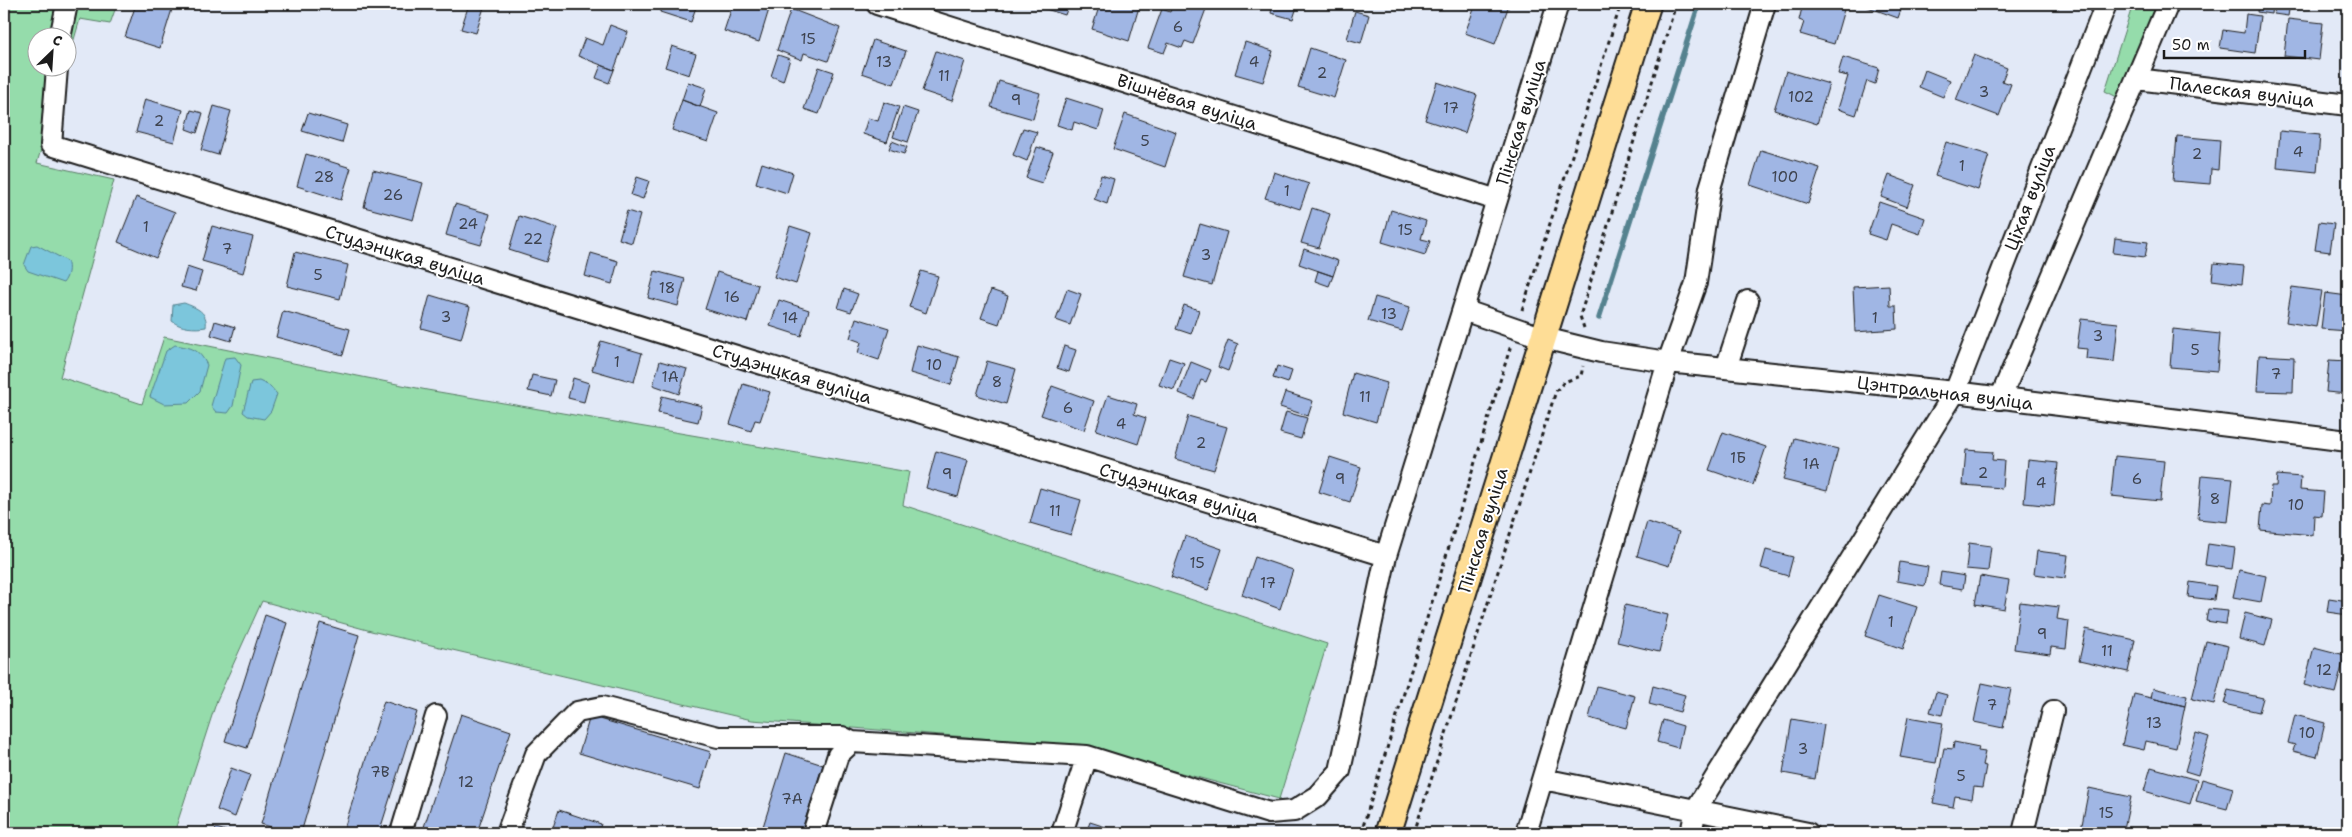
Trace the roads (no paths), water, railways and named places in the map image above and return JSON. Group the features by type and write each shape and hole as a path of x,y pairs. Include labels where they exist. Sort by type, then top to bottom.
{"main road":[{"name":"Пінская вуліца","path":"1388,833 1648,4"}],"street":[{"path":"62,28 66,4"},
{"name":"Вішнёвая вуліца","path":"877,4 1497,200"},
{"name":"Пінская вуліца","path":"1087,756 1269,813 1294,811 1318,796 1340,771 1386,556 1558,4"},
{"path":"1526,833 1668,362 1696,283 1710,188 1765,4"},
{"name":"Ціхая вуліца","path":"1696,809 1955,392 2106,4"},
{"path":"2000,399 2168,4"},
{"name":"Студэнцкая вуліца","path":"56,78 51,146 1386,556"},
{"name":"Палеская вуліца","path":"2136,79 2348,105"},
{"path":"1726,368 1748,301"},
{"name":"Цэнтральная вуліца","path":"1463,310 1544,338 1588,349 1668,362 1955,392 2348,441"},
{"path":"507,833 536,754 577,712 602,707 718,737 842,737 852,742 1087,756 1062,833"},
{"path":"2024,833 2053,711"},
{"path":"401,833 436,716"},
{"path":"813,833 838,755 852,742"},
{"path":"1543,779 1808,833"},
{"path":"1691,833 1696,809"}],"water":[{"path":"37,245 67,261 68,272 63,283 28,271 24,265 31,246"},
{"path":"184,303 201,311 205,318 206,327 188,327 172,321 173,305"},
{"path":"175,345 194,350 201,355 207,365 200,391 188,403 164,404 150,397 166,351"},
{"path":"235,357 241,365 233,406 228,413 216,412 211,406 225,358"},
{"path":"259,381 270,386 277,394 271,411 264,419 248,416 243,412 251,382"}],"waterway":[{"path":"1599,318 1699,4"}]}
